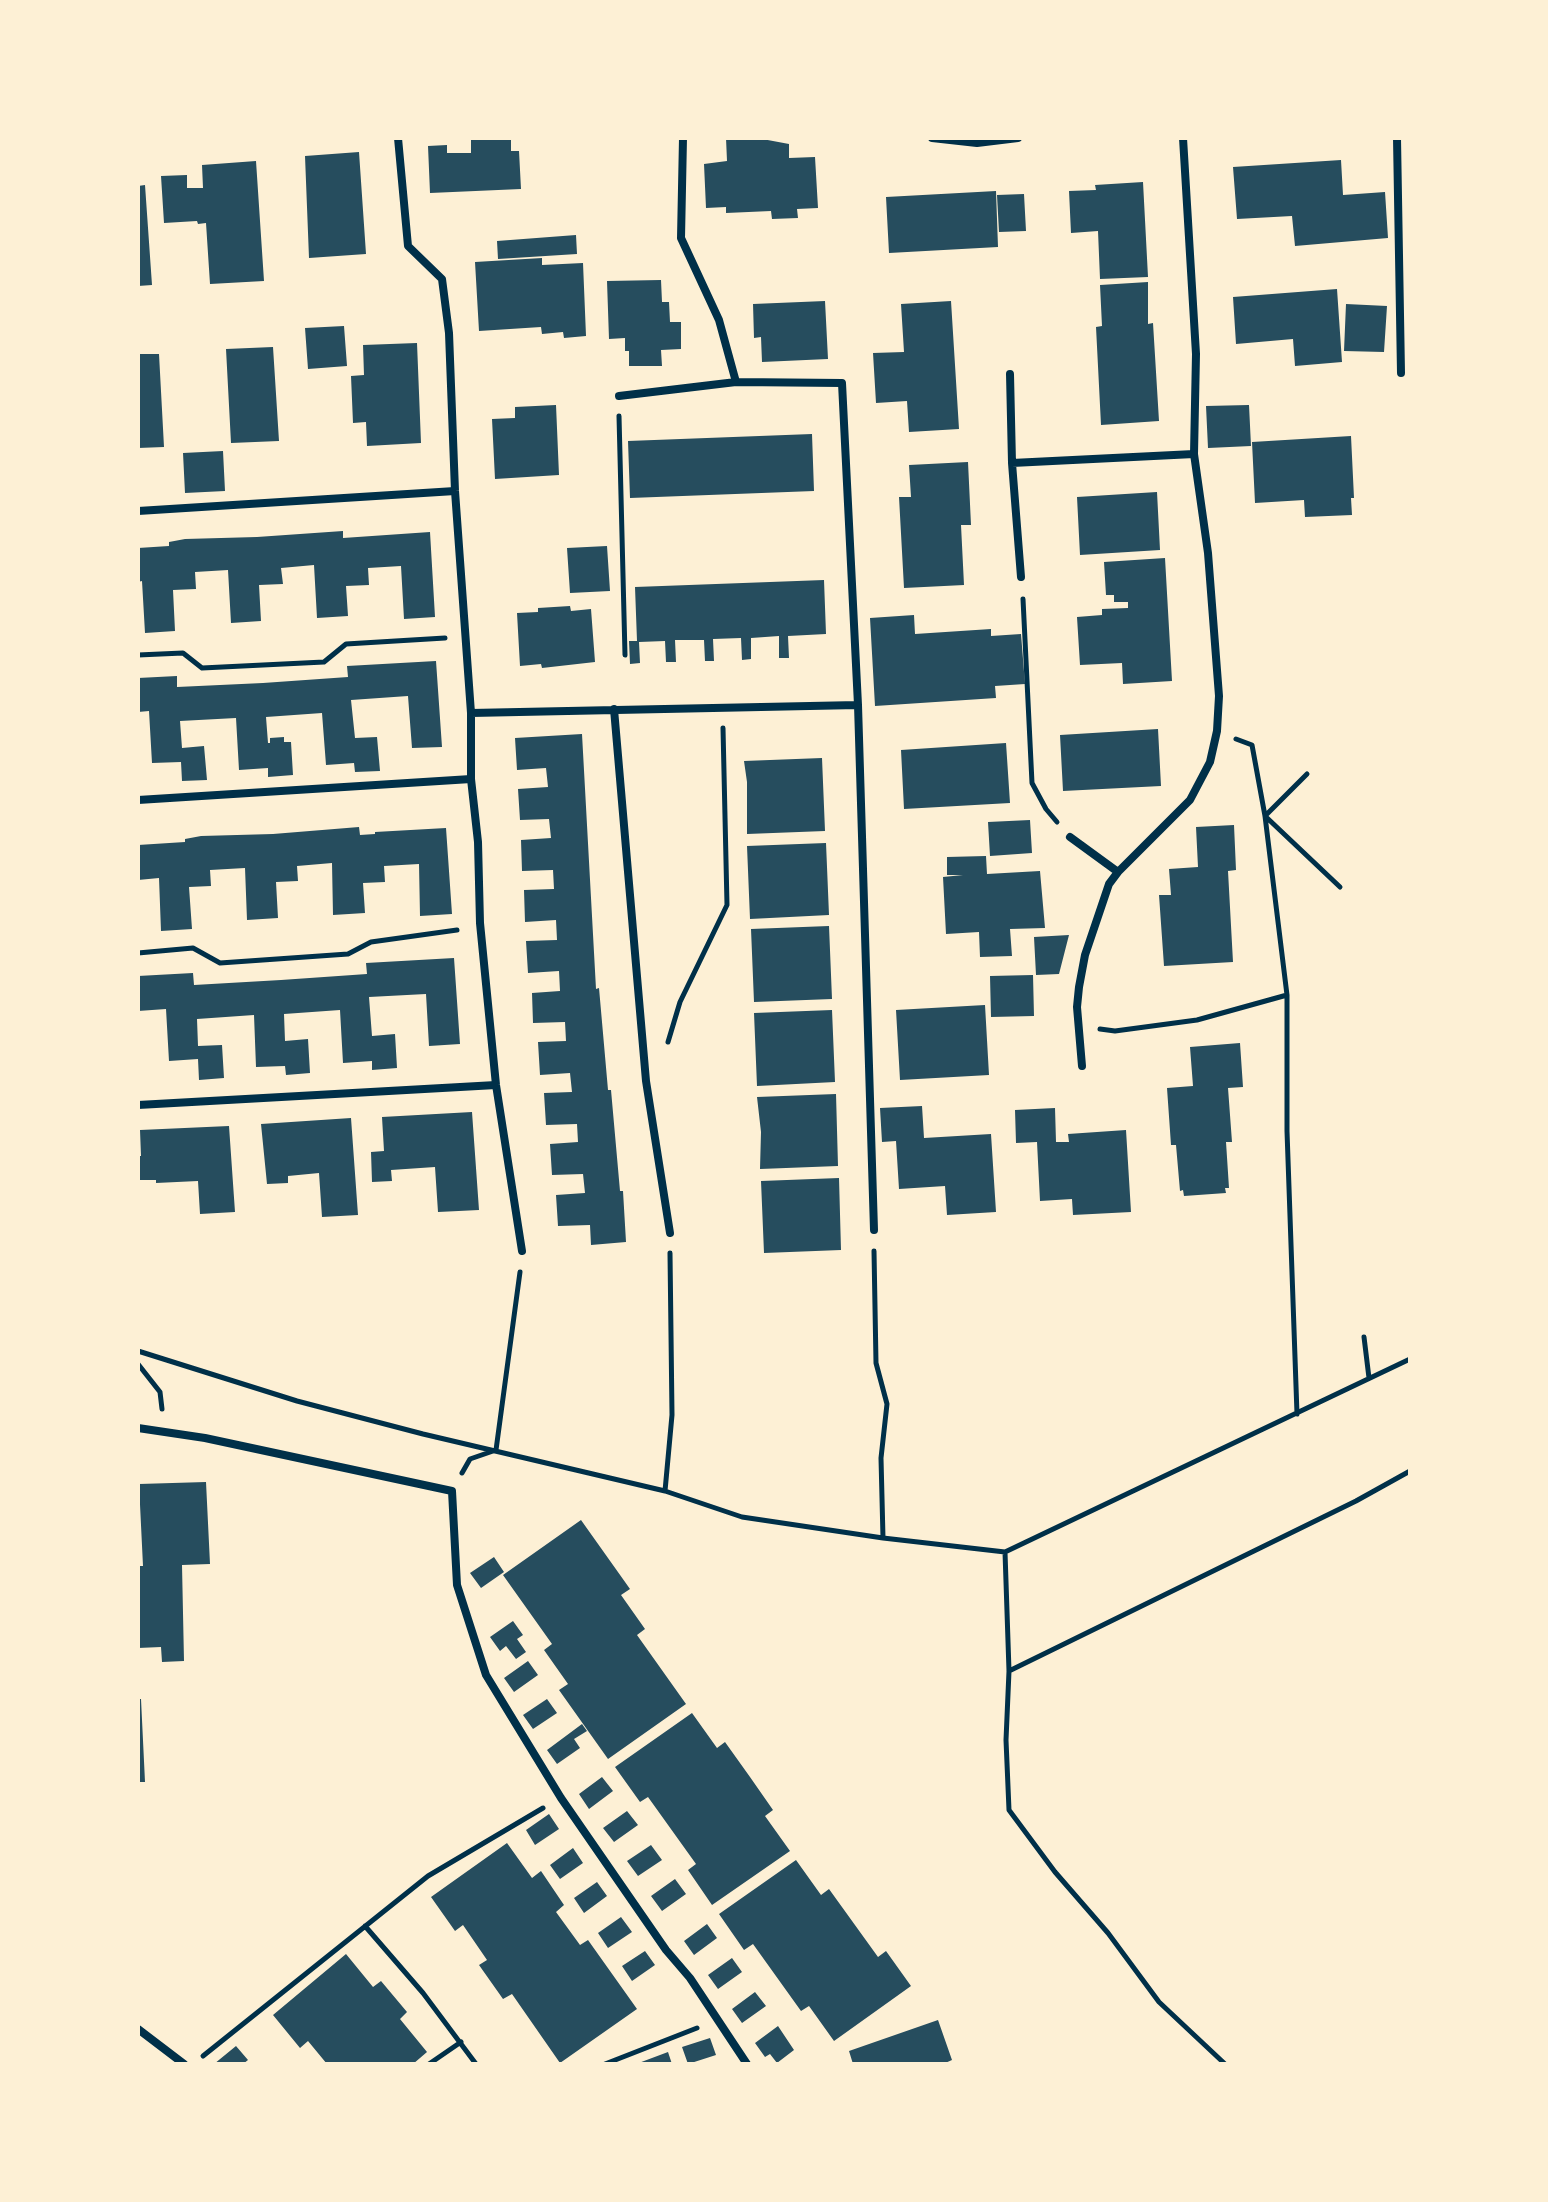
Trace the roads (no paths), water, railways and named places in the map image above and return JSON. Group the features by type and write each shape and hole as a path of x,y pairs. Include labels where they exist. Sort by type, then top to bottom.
{"street":[{"path":"398,138 408,246 442,279 449,333 480,923 496,1085 522,1251"},
{"path":"683,138 681,238 719,320 736,382"},
{"path":"932,138 977,143 1018,138"},
{"path":"1082,1066 1077,1007 1085,955 1109,884 1190,800 1210,762 1217,731 1219,696 1208,553 1194,454 1196,354 1183,138"},
{"path":"1397,138 1401,373"},
{"path":"1010,374 1012,463 1021,577"},
{"path":"619,396 736,382 842,383 858,705 874,1230"},
{"path":"1012,463 1194,454"},
{"path":"138,511 455,491"},
{"path":"471,713 858,705"},
{"path":"614,709 646,1081 670,1233"},
{"path":"138,800 471,779"},
{"path":"1070,837 1118,872"},
{"path":"138,1105 496,1085"},
{"path":"138,1428 165,1430 452,1491 457,1585 486,1675 561,1798 666,1950 690,1978 747,2064"},
{"path":"138,2029 184,2064"}]}
